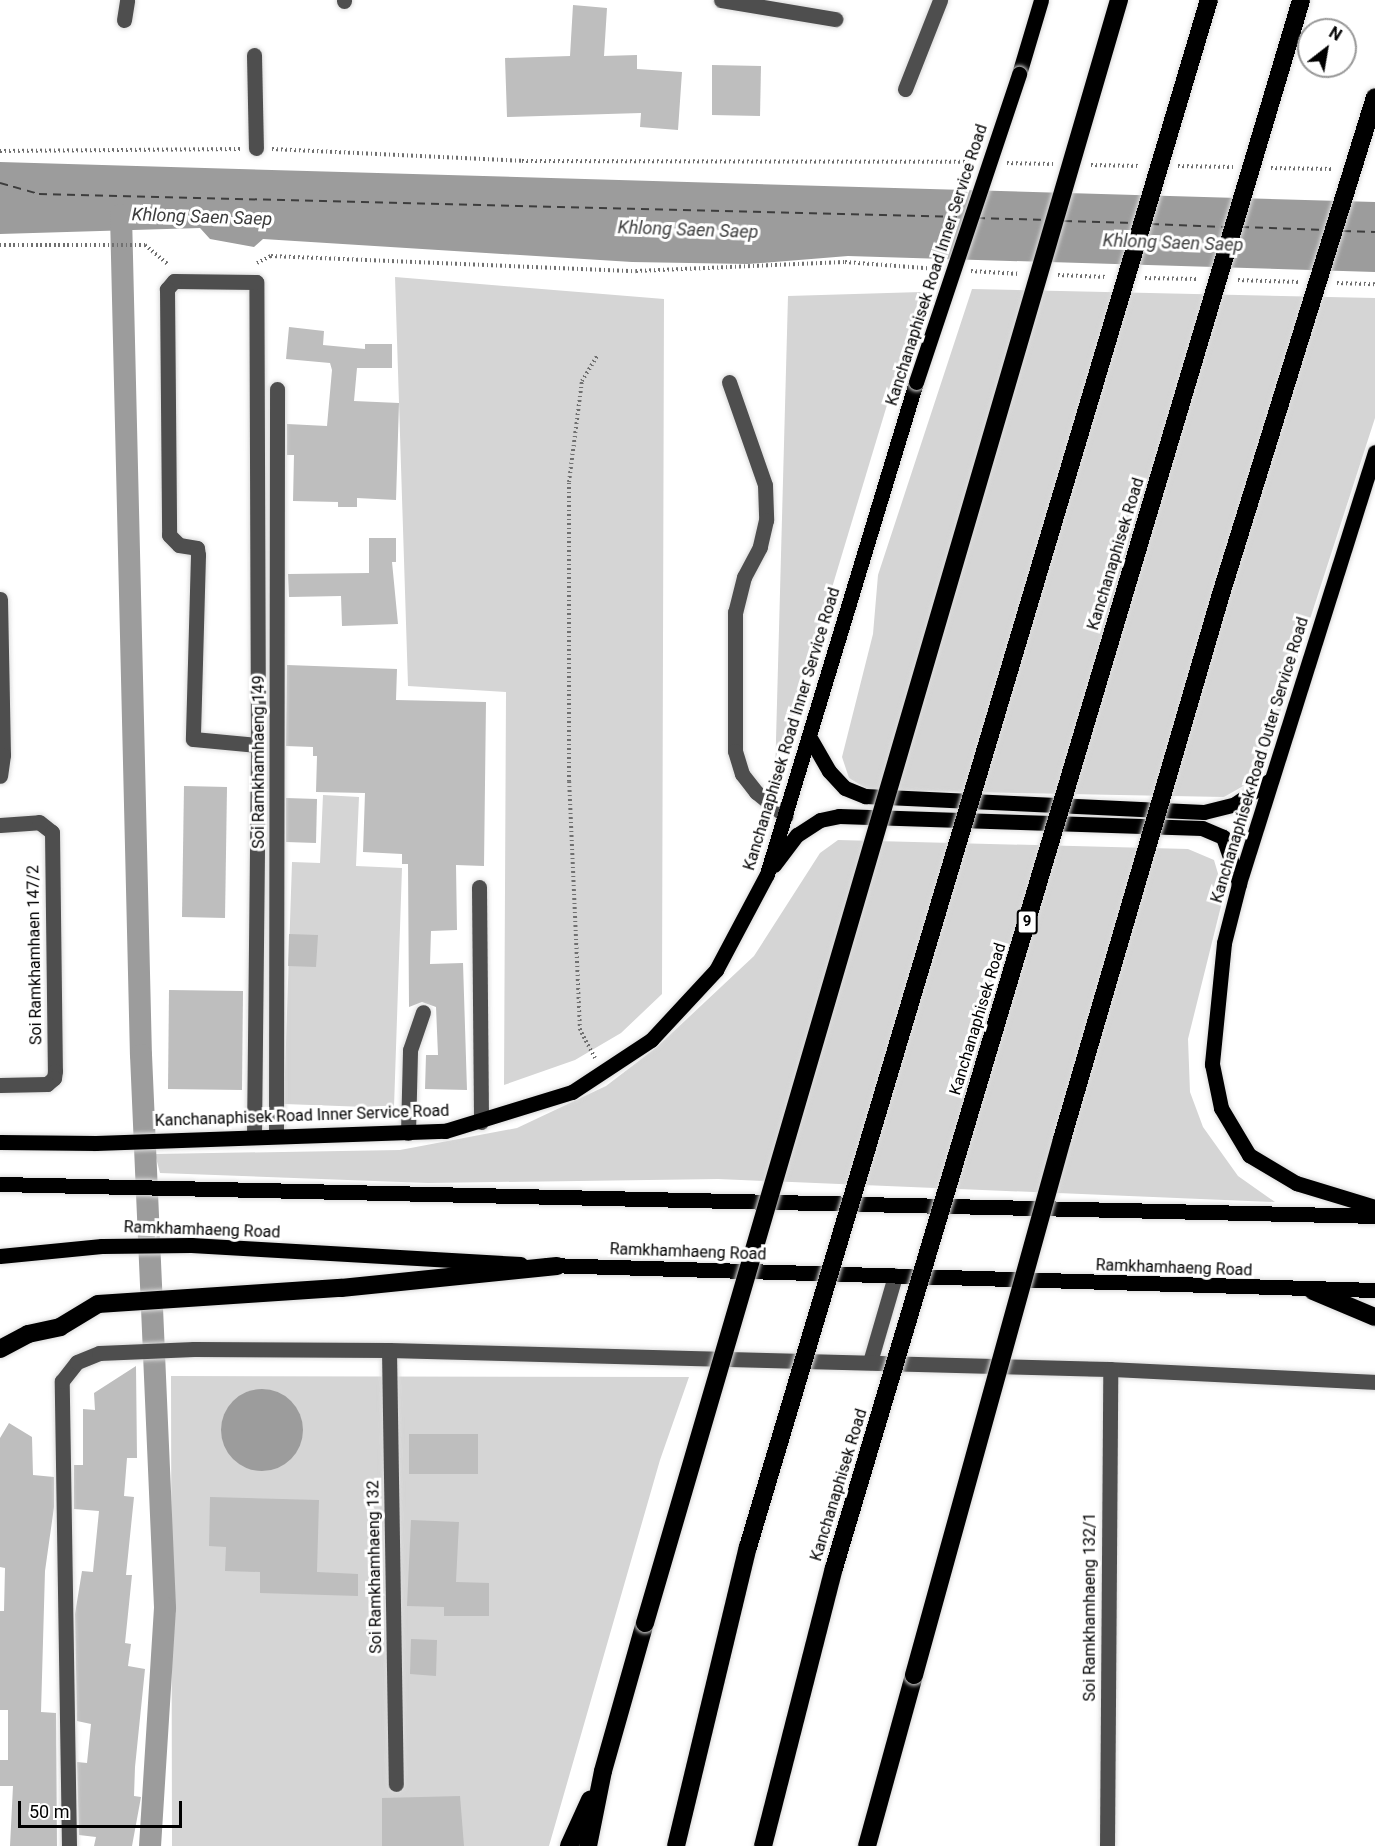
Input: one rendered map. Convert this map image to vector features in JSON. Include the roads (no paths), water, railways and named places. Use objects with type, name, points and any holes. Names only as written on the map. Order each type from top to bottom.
[{"type":"highway","points":[[588,1846],[603,1771],[645,1623],[1119,0]]},
{"type":"highway","points":[[676,1846],[751,1535],[1209,0]]},
{"type":"highway","name":"Kanchanaphisek Road","points":[[763,1846],[834,1568],[1301,0]]},
{"type":"highway","points":[[867,1846],[1062,1139],[1221,594],[1375,97]]},
{"type":"highway","points":[[0,1349],[28,1334],[60,1327],[98,1304],[341,1288],[557,1266]]},
{"type":"highway","points":[[1313,1291],[1375,1317]]},
{"type":"highway","points":[[569,1846],[603,1771]]},
{"type":"main road","name":"Kanchanaphisek Road Inner Service Road","points":[[0,1142],[96,1143],[276,1135],[445,1131],[481,1122],[572,1092],[651,1040],[716,970],[767,874],[916,382],[1019,74],[1041,0]]},
{"type":"main road","name":"Kanchanaphisek Road Outer Service Road","points":[[1375,452],[1269,781],[1239,884],[1224,943],[1212,1064],[1221,1108],[1249,1155],[1296,1183],[1375,1207]]},
{"type":"main road","points":[[810,738],[829,771],[845,788],[865,796],[1204,812],[1235,804],[1269,781]]},
{"type":"main road","points":[[767,874],[797,835],[820,820],[839,816],[1202,828],[1222,837],[1239,884]]},
{"type":"main road","points":[[0,1184],[1375,1216]]},
{"type":"main road","name":"Ramkhamhaeng Road","points":[[0,1256],[102,1246],[191,1245],[557,1266],[1313,1291],[1375,1290]]},
{"type":"street","points":[[124,20],[127,0]]},
{"type":"street","points":[[721,0],[835,19]]},
{"type":"street","points":[[905,89],[940,0]]},
{"type":"street","points":[[254,55],[256,148]]},
{"type":"street","points":[[254,1136],[258,745],[256,282],[174,281],[167,289],[169,535],[179,545],[197,548],[198,555],[193,739],[258,745]]},
{"type":"street","points":[[729,382],[765,485],[766,520],[760,547],[744,577],[735,612],[735,751],[742,774],[756,792],[786,816]]},
{"type":"street","name":"Soi Ramkhamhaeng 149","points":[[276,1135],[277,389]]},
{"type":"street","points":[[0,599],[3,755],[0,776]]},
{"type":"street","name":"Soi Ramkhamhaen 147/2","points":[[0,825],[39,822],[52,832],[55,1071],[54,1078],[47,1084],[0,1086]]},
{"type":"street","points":[[479,887],[481,1122]]},
{"type":"street","points":[[408,1133],[410,1050],[423,1012]]},
{"type":"street","points":[[870,1362],[895,1276]]},
{"type":"street","points":[[69,1846],[62,1381],[77,1362],[99,1353],[194,1349],[389,1350],[1110,1369],[1375,1382]]},
{"type":"street","name":"Soi Ramkhamhaeng 132","points":[[389,1350],[396,1784]]},
{"type":"street","name":"Soi Ramkhamhaeng 132/1","points":[[1107,1846],[1110,1369]]},
{"type":"water","name":"Khlong Saen Saep","points":[[0,162],[1375,202],[1375,272],[848,256],[748,264],[632,262],[263,239],[254,247],[210,239],[200,228],[0,234]]},
{"type":"water","points":[[262,1389],[278,1392],[291,1401],[300,1414],[303,1430],[300,1446],[291,1459],[278,1468],[262,1471],[246,1468],[233,1459],[224,1446],[221,1430],[224,1414],[233,1401],[246,1392]]},
{"type":"waterway","points":[[121,215],[141,1055],[165,1608],[150,1846]]}]
